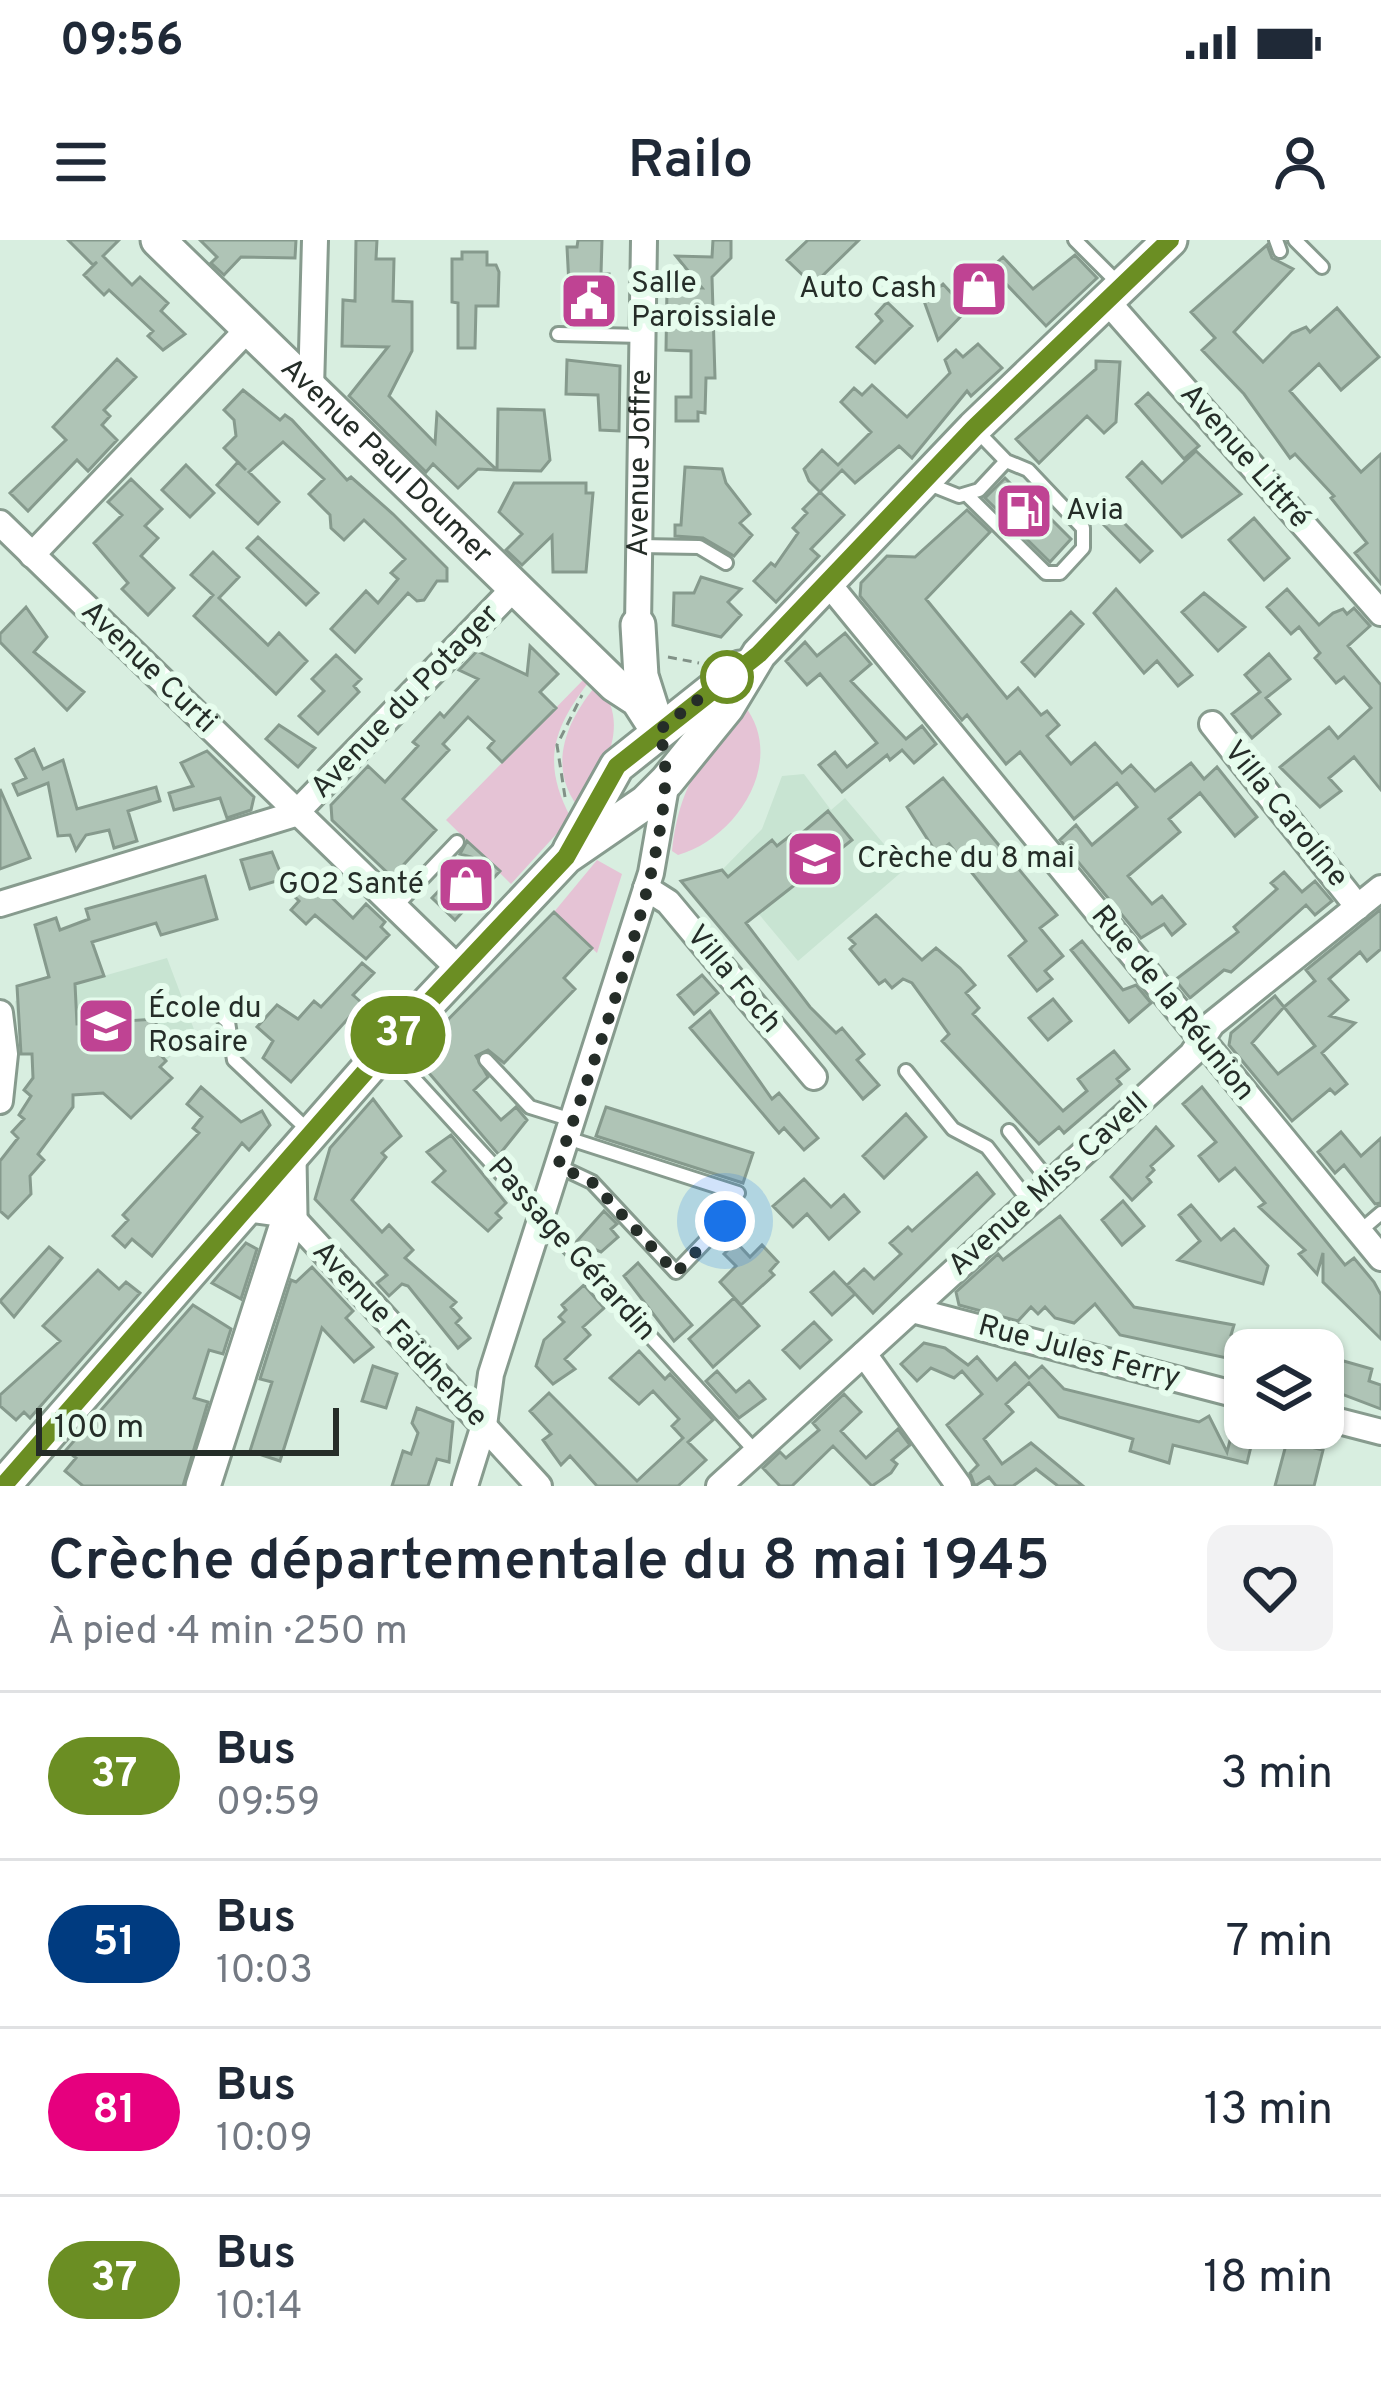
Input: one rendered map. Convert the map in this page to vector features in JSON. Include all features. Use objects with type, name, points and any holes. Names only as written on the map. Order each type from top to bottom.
[{"type":"main road","name":"Avenue Paul Doumer","points":[[158,240],[515,587],[600,681],[638,700],[658,731]]},
{"type":"main road","points":[[3,1486],[386,1048],[566,857],[658,731],[759,654],[974,428],[1161,243]]},
{"type":"main road","points":[[615,791],[623,710],[600,681],[638,625]]},
{"type":"main road","points":[[638,625],[641,676],[668,754],[667,781]]},
{"type":"main road","points":[[615,791],[667,781],[727,707],[759,654]]},
{"type":"main road","points":[[203,1486],[290,1215],[289,1160]]},
{"type":"street","points":[[311,389],[314,240]]},
{"type":"street","name":"Avenue Joffre","points":[[638,625],[644,240]]},
{"type":"street","name":"Avenue Littré","points":[[1114,294],[1381,613]]},
{"type":"street","points":[[32,554],[249,328]]},
{"type":"street","name":"Avenue Curti","points":[[0,523],[460,970]]},
{"type":"street","name":"Rue de la Réunion","points":[[827,582],[1381,1258]]},
{"type":"street","name":"Avenue du Potager","points":[[296,814],[515,587]]},
{"type":"street","name":"Villa Caroline","points":[[1212,724],[1358,907]]},
{"type":"street","points":[[465,1486],[484,1425],[491,1374],[649,880],[667,781]]},
{"type":"street","points":[[615,791],[644,844],[649,880]]},
{"type":"street","points":[[0,904],[296,814]]},
{"type":"street","name":"Villa Foch","points":[[649,880],[814,1077]]},
{"type":"street","name":"Avenue Miss Cavell","points":[[719,1486],[1051,1184],[1201,1041],[1212,1024],[1381,888]]},
{"type":"street","points":[[0,1013],[5,1054],[0,1101]]},
{"type":"street","name":"Avenue Faidherbe","points":[[246,1209],[290,1215],[539,1486]]},
{"type":"street","name":"Rue Jules Ferry","points":[[912,1310],[1224,1392]]},
{"type":"street","points":[[864,1354],[959,1486]]},
{"type":"street","points":[[1344,1422],[1381,1432]]},
{"type":"lane","points":[[1075,240],[1114,294]]},
{"type":"lane","points":[[1295,240],[1322,267]]},
{"type":"lane","points":[[558,334],[642,336]]},
{"type":"lane","points":[[923,482],[966,494],[1046,573],[1060,573],[1083,548],[1083,528],[1028,470],[1006,460],[974,428]]},
{"type":"lane","points":[[966,494],[979,490],[1006,460]]},
{"type":"lane","points":[[639,546],[699,548],[726,563]]},
{"type":"lane","points":[[394,908],[457,842]]},
{"type":"lane","points":[[191,1007],[212,1009],[228,1022],[234,1060],[311,1133]]},
{"type":"lane","name":"Passage Gérardin","points":[[386,1048],[756,1452]]},
{"type":"lane","points":[[486,1060],[530,1107],[570,1129],[738,1193]]},
{"type":"lane","points":[[906,1071],[953,1129],[987,1147],[1030,1202]]},
{"type":"lane","points":[[1009,1131],[1051,1184]]},
{"type":"lane","points":[[558,1166],[592,1182],[676,1273],[725,1221]]},
{"type":"lane","points":[[1359,1232],[1381,1213]]},
{"type":"path","points":[[659,657],[706,667]]},
{"type":"path","points":[[565,797],[557,745],[600,681]]},
{"type":"shaded area","points":[[584,679],[588,683],[566,716],[555,748],[556,781],[571,818],[511,884],[446,820]]},
{"type":"shaded area","points":[[598,683],[608,699],[614,731],[583,813],[571,797],[562,763],[576,714]]},
{"type":"shaded area","points":[[744,705],[756,727],[760,750],[749,795],[719,833],[678,855],[672,851],[675,828],[687,789],[705,756]]},
{"type":"shaded area","name":"Crèche du 8 mai","points":[[804,774],[831,810],[845,798],[905,869],[798,961],[722,870],[762,829],[782,776]]},
{"type":"shaded area","points":[[597,860],[622,874],[597,953],[554,912]]},
{"type":"shaded area","name":"École du Rosaire","points":[[167,958],[195,1032],[137,1090],[49,1062],[32,1062],[32,1054],[21,1054],[15,1001]]},
{"type":"building","points":[[68,240],[119,240],[103,256],[132,285],[140,277],[168,303],[161,311],[185,334],[163,350],[148,336],[153,331],[109,290],[104,295],[84,275],[97,262],[93,265]]},
{"type":"building","points":[[200,240],[296,240],[295,258],[241,257],[224,275],[211,263],[217,257]]},
{"type":"building","points":[[356,240],[377,240],[376,259],[394,259],[393,301],[412,302],[412,351],[389,396],[435,443],[437,413],[497,470],[478,469],[458,488],[433,464],[426,472],[349,396],[388,347],[342,346],[343,300],[355,301]]},
{"type":"building","name":"Salle Paroissiale","points":[[578,240],[602,240],[601,274],[609,274],[607,325],[571,324],[567,247],[577,247]]},
{"type":"building","points":[[713,240],[731,240],[731,258],[712,277],[715,378],[706,378],[705,413],[698,412],[698,421],[676,421],[676,397],[691,397],[691,351],[666,350],[667,287],[702,288],[676,256],[712,257]]},
{"type":"building","points":[[808,240],[859,240],[813,285],[787,260]]},
{"type":"building","points":[[1267,245],[1272,258],[1293,269],[1234,332],[1263,362],[1292,333],[1306,327],[1310,332],[1337,308],[1379,357],[1341,390],[1319,364],[1290,391],[1361,472],[1381,454],[1381,584],[1355,553],[1367,543],[1331,498],[1334,496],[1295,454],[1290,458],[1244,394],[1202,350],[1215,338],[1191,312]]},
{"type":"building","points":[[462,252],[487,252],[487,265],[496,265],[499,272],[498,306],[476,306],[475,348],[458,348],[452,259],[462,259]]},
{"type":"building","points":[[1075,255],[1097,278],[1046,326],[991,268],[1003,257],[1033,289]]},
{"type":"building","points":[[943,284],[967,310],[938,340],[924,301]]},
{"type":"building","points":[[887,302],[912,326],[875,363],[857,347],[882,321],[876,314]]},
{"type":"building","points":[[978,344],[1002,368],[971,396],[967,391],[912,458],[899,446],[855,483],[842,470],[820,492],[809,481],[804,469],[822,450],[838,465],[871,432],[841,402],[854,388],[862,395],[872,385],[907,417],[950,373],[945,360],[956,350],[963,357]]},
{"type":"building","points":[[117,359],[136,377],[104,410],[110,416],[102,425],[117,440],[88,471],[77,460],[28,511],[10,493],[66,440],[53,427]]},
{"type":"building","points":[[567,360],[620,366],[619,431],[600,430],[598,395],[566,394]]},
{"type":"building","points":[[1096,361],[1120,362],[1116,422],[1104,433],[1087,416],[1039,463],[1016,439],[1096,369]]},
{"type":"building","points":[[243,390],[280,420],[285,415],[292,420],[347,480],[351,477],[447,568],[447,581],[437,581],[424,600],[417,601],[408,593],[355,652],[331,629],[366,591],[378,603],[398,579],[391,573],[405,559],[364,520],[344,540],[331,528],[330,515],[309,494],[324,479],[283,442],[249,472],[279,502],[258,524],[217,485],[238,462],[224,448],[236,436],[234,420],[224,410]]},
{"type":"building","points":[[1148,393],[1199,446],[1184,459],[1136,404]]},
{"type":"building","points":[[498,409],[544,410],[550,460],[541,471],[497,470]]},
{"type":"building","points":[[1196,451],[1241,494],[1182,537],[1127,477],[1142,462],[1162,483]]},
{"type":"building","points":[[186,465],[214,493],[190,517],[162,490]]},
{"type":"building","points":[[685,467],[722,469],[726,483],[750,514],[740,523],[752,535],[734,556],[703,538],[675,536],[675,525],[681,525]]},
{"type":"building","points":[[1005,478],[1023,496],[1031,488],[1042,500],[1037,505],[1071,539],[1050,562],[985,498]]},
{"type":"building","points":[[131,479],[162,509],[145,526],[158,538],[141,556],[174,588],[148,615],[122,589],[128,583],[94,543],[122,515],[108,502]]},
{"type":"building","points":[[514,483],[586,483],[586,493],[593,493],[586,572],[553,572],[552,536],[522,565],[506,550],[522,534],[499,512]]},
{"type":"building","points":[[820,492],[844,515],[811,549],[819,556],[776,602],[754,581],[771,563],[775,566],[798,533],[793,528],[807,513],[803,509]]},
{"type":"building","points":[[967,510],[990,532],[926,599],[1007,698],[1018,688],[1041,715],[1047,711],[1059,725],[1047,736],[1071,764],[1095,743],[1122,773],[1131,765],[1155,791],[1191,763],[1204,779],[1217,767],[1257,817],[1235,836],[1200,793],[1169,819],[1180,832],[1128,876],[1152,904],[1162,896],[1185,924],[1172,935],[1164,924],[1141,938],[1060,840],[1076,825],[1092,845],[1137,807],[1117,783],[1074,819],[1020,752],[1006,764],[967,715],[962,720],[860,596],[861,583],[887,556],[915,557]]},
{"type":"building","points":[[1115,514],[1152,551],[1140,562],[1104,525]]},
{"type":"building","points":[[1254,518],[1289,558],[1264,580],[1229,540]]},
{"type":"building","points":[[258,537],[318,593],[306,605],[247,548]]},
{"type":"building","points":[[213,552],[239,577],[219,598],[268,645],[279,633],[307,661],[276,694],[194,616],[213,595],[191,575]]},
{"type":"building","points":[[701,577],[741,589],[728,602],[741,615],[721,637],[673,625],[674,593],[694,593]]},
{"type":"building","points":[[1116,589],[1192,675],[1178,686],[1157,661],[1144,673],[1094,613]]},
{"type":"building","points":[[1287,589],[1319,625],[1333,613],[1343,609],[1347,614],[1354,608],[1370,626],[1348,646],[1381,685],[1381,790],[1354,757],[1329,778],[1341,791],[1320,807],[1280,767],[1329,727],[1338,738],[1371,708],[1344,677],[1336,683],[1315,658],[1320,653],[1299,627],[1291,634],[1267,607]]},
{"type":"building","points":[[1204,593],[1245,627],[1218,651],[1182,612]]},
{"type":"building","points":[[26,607],[47,637],[34,652],[84,692],[67,710],[0,642],[0,634]]},
{"type":"building","points":[[1071,612],[1083,624],[1035,676],[1022,662]]},
{"type":"building","points":[[845,633],[871,664],[851,681],[906,739],[922,726],[936,744],[914,763],[902,750],[890,760],[887,755],[842,792],[819,765],[835,752],[847,767],[877,743],[820,674],[807,685],[786,661],[805,642],[817,656]]},
{"type":"building","points":[[530,646],[558,674],[540,692],[556,708],[502,762],[488,748],[494,741],[468,717],[443,744],[449,750],[403,799],[436,830],[392,877],[332,820],[331,805],[368,766],[385,782],[418,746],[413,742],[440,713],[444,717],[478,679],[459,670],[477,651],[527,675]]},
{"type":"building","points":[[1269,654],[1290,679],[1266,698],[1280,714],[1252,738],[1232,714],[1260,692],[1245,675]]},
{"type":"building","points":[[336,655],[361,679],[354,686],[359,692],[318,734],[299,716],[324,691],[312,679]]},
{"type":"building","points":[[279,725],[315,748],[298,767],[266,739]]},
{"type":"building","points":[[34,749],[43,769],[63,760],[77,809],[156,787],[160,801],[128,811],[137,841],[114,848],[109,830],[86,835],[76,850],[70,835],[58,836],[48,783],[18,795],[13,784],[26,778],[16,759]]},
{"type":"building","points":[[207,751],[254,797],[251,810],[227,818],[220,798],[174,810],[169,793],[193,786],[181,763]]},
{"type":"building","points":[[943,778],[1057,915],[1040,928],[1063,956],[1045,971],[1052,979],[1037,991],[1009,956],[1026,941],[949,844],[937,854],[907,807]]},
{"type":"building","points":[[0,789],[30,858],[0,869]]},
{"type":"building","points":[[828,811],[852,840],[746,923],[810,1007],[836,1033],[842,1028],[864,1054],[857,1060],[879,1085],[863,1099],[681,881],[722,870],[728,877],[772,840],[777,846],[791,835],[795,839]]},
{"type":"building","name":"GO2 Santé","points":[[467,841],[500,871],[455,920],[432,898],[471,857],[460,854]]},
{"type":"building","points":[[272,852],[283,879],[250,889],[241,860]]},
{"type":"building","points":[[1284,872],[1302,892],[1315,881],[1332,901],[1315,915],[1306,905],[1231,972],[1224,970],[1190,998],[1175,980],[1238,932],[1234,927],[1277,889],[1271,883]]},
{"type":"building","points":[[205,876],[217,919],[161,935],[156,923],[92,942],[104,976],[75,984],[77,1024],[156,1019],[157,1051],[166,1061],[160,1067],[172,1078],[131,1118],[103,1093],[73,1095],[73,1107],[38,1154],[44,1160],[30,1176],[31,1194],[8,1218],[0,1211],[0,1161],[18,1138],[12,1132],[24,1119],[19,1115],[31,1096],[24,1090],[33,1078],[32,1054],[21,1054],[17,986],[49,977],[35,925],[56,918],[60,930],[89,919],[86,909]]},
{"type":"building","points":[[309,876],[317,884],[326,881],[324,890],[353,918],[366,904],[385,922],[381,927],[389,935],[366,959],[315,915],[306,924],[291,910],[299,901],[292,894]]},
{"type":"building","points":[[1381,909],[1381,949],[1367,961],[1360,952],[1329,979],[1348,1000],[1330,1016],[1355,1023],[1322,1053],[1347,1084],[1335,1094],[1330,1089],[1292,1121],[1229,1045],[1231,1033],[1275,996],[1284,1007],[1315,981],[1306,970]],"holes":[[[1284,1007],[1315,1046],[1278,1074],[1252,1043]]]},
{"type":"building","points":[[554,912],[592,948],[564,978],[575,989],[504,1063],[488,1050],[476,1056],[488,1077],[474,1090],[501,1120],[516,1107],[527,1120],[499,1155],[417,1059],[418,1050]]},
{"type":"building","points":[[876,915],[922,960],[936,948],[960,968],[975,985],[966,993],[979,1008],[973,1014],[1063,1111],[1087,1091],[1078,1079],[1114,1051],[1129,1069],[1117,1079],[1121,1084],[1064,1133],[1059,1127],[1039,1144],[942,1041],[949,1034],[912,983],[903,979],[892,988],[885,980],[879,984],[850,949],[855,944],[849,938]]},
{"type":"building","points":[[1082,941],[1123,990],[1136,985],[1151,1003],[1129,1022],[1071,950]]},
{"type":"building","points":[[362,963],[374,973],[353,995],[362,1003],[291,1082],[263,1058],[273,1041],[257,1027],[277,1005],[298,1019],[314,1001],[321,1007]]},
{"type":"building","points":[[702,975],[718,993],[694,1014],[678,995]]},
{"type":"building","points":[[1053,999],[1071,1021],[1048,1040],[1029,1018]]},
{"type":"building","points":[[710,1011],[772,1099],[779,1093],[818,1138],[804,1150],[784,1128],[779,1133],[690,1028]]},
{"type":"building","points":[[201,1087],[241,1122],[262,1111],[270,1125],[249,1150],[242,1143],[152,1256],[132,1239],[125,1247],[113,1236],[128,1220],[123,1215],[199,1133],[193,1128],[202,1117],[187,1104]]},
{"type":"building","points":[[1202,1087],[1345,1265],[1354,1258],[1374,1282],[1381,1295],[1381,1339],[1323,1282],[1323,1253],[1317,1274],[1299,1254],[1305,1250],[1259,1207],[1265,1203],[1235,1168],[1219,1181],[1199,1156],[1216,1142],[1183,1104]]},
{"type":"building","points":[[373,1099],[401,1136],[382,1153],[386,1157],[352,1200],[382,1232],[389,1225],[413,1250],[405,1258],[456,1302],[451,1307],[461,1318],[456,1323],[470,1338],[458,1348],[408,1286],[402,1284],[389,1296],[377,1283],[387,1275],[315,1199],[330,1148]]},
{"type":"building","points":[[606,1107],[753,1153],[743,1183],[596,1136]]},
{"type":"building","points":[[906,1114],[926,1137],[884,1178],[863,1156]]},
{"type":"building","points":[[1156,1127],[1173,1146],[1151,1166],[1154,1170],[1147,1177],[1151,1182],[1132,1200],[1111,1177]]},
{"type":"building","points":[[1341,1132],[1361,1156],[1381,1138],[1381,1203],[1375,1204],[1344,1165],[1335,1173],[1318,1152]]},
{"type":"building","points":[[451,1135],[506,1203],[496,1213],[501,1218],[488,1231],[433,1182],[445,1171],[427,1152]]},
{"type":"building","points":[[977,1173],[994,1194],[873,1313],[847,1285],[864,1269],[874,1279],[901,1254],[890,1243],[908,1227],[912,1231]]},
{"type":"building","points":[[804,1179],[831,1207],[844,1195],[859,1212],[829,1239],[807,1214],[793,1227],[773,1206]]},
{"type":"building","points":[[1123,1201],[1144,1226],[1122,1245],[1102,1220]]},
{"type":"building","points":[[1191,1205],[1221,1240],[1234,1229],[1268,1266],[1263,1284],[1178,1260],[1200,1241],[1179,1215]]},
{"type":"building","points":[[604,1211],[617,1224],[611,1229],[618,1237],[601,1252],[577,1241]]},
{"type":"building","points":[[1060,1216],[1134,1307],[1234,1325],[1224,1329],[1224,1357],[1120,1335],[1095,1304],[1074,1323],[1055,1318],[1045,1307],[1038,1314],[1031,1307],[1018,1321],[959,1305],[956,1292],[998,1254],[1003,1260]]},
{"type":"building","points":[[736,1242],[750,1257],[762,1245],[778,1262],[770,1271],[774,1275],[741,1305],[720,1282],[736,1266],[724,1254]]},
{"type":"building","points":[[246,1243],[257,1249],[241,1299],[212,1283]]},
{"type":"building","points":[[49,1247],[62,1258],[14,1317],[0,1301]]},
{"type":"building","points":[[638,1263],[692,1325],[674,1341],[624,1276]]},
{"type":"building","points":[[312,1267],[353,1311],[346,1318],[373,1347],[354,1362],[322,1328],[280,1461],[250,1451],[272,1382],[260,1379],[291,1280],[296,1282]]},
{"type":"building","points":[[98,1270],[119,1289],[126,1282],[140,1293],[30,1418],[24,1412],[16,1420],[0,1406],[0,1395],[60,1341],[43,1326]]},
{"type":"building","points":[[834,1272],[855,1294],[832,1315],[811,1292]]},
{"type":"building","points":[[584,1285],[604,1308],[583,1327],[590,1335],[565,1359],[575,1369],[553,1384],[536,1366],[544,1340],[564,1322],[559,1317],[566,1310],[562,1305]]},
{"type":"building","points":[[734,1298],[759,1326],[713,1367],[689,1339]]},
{"type":"building","points":[[193,1305],[231,1329],[223,1354],[209,1350],[194,1398],[208,1402],[183,1486],[83,1486],[65,1471],[76,1458],[66,1450]]},
{"type":"building","points":[[814,1322],[831,1340],[800,1368],[783,1350]]},
{"type":"building","points":[[924,1343],[945,1348],[968,1365],[977,1357],[997,1380],[1015,1363],[1029,1378],[1042,1366],[1064,1389],[1199,1422],[1209,1416],[1227,1452],[1250,1449],[1247,1463],[1173,1445],[1169,1463],[1130,1451],[1133,1439],[1059,1417],[1029,1383],[1006,1404],[1013,1412],[984,1439],[1002,1464],[1031,1443],[1083,1486],[1058,1486],[1036,1469],[1013,1486],[996,1486],[989,1477],[975,1486],[970,1473],[978,1465],[947,1425],[982,1394],[962,1371],[954,1378],[931,1368],[917,1381],[901,1364]]},
{"type":"building","points":[[639,1351],[665,1379],[670,1374],[713,1420],[688,1442],[706,1460],[678,1486],[597,1486],[570,1456],[561,1465],[543,1440],[551,1434],[530,1411],[549,1393],[637,1481],[683,1438],[672,1426],[679,1419],[653,1391],[639,1404],[610,1378]]},
{"type":"building","points":[[1344,1361],[1372,1369],[1369,1381],[1381,1385],[1381,1409],[1344,1395]]},
{"type":"building","points":[[373,1366],[397,1374],[386,1408],[362,1401]]},
{"type":"building","points":[[717,1371],[736,1392],[749,1381],[765,1399],[739,1418],[706,1381]]},
{"type":"building","points":[[844,1394],[861,1412],[841,1431],[866,1458],[898,1429],[910,1445],[892,1460],[897,1464],[891,1473],[872,1486],[833,1446],[792,1486],[780,1486],[763,1468],[780,1452],[786,1458],[819,1430],[813,1423]]},
{"type":"building","points":[[417,1408],[453,1422],[449,1462],[437,1459],[428,1486],[392,1486],[403,1451],[411,1454],[418,1433],[412,1423]]},
{"type":"building","points":[[1285,1449],[1323,1450],[1314,1486],[1275,1486]]},
{"type":"bus line","name":"37","points":[[3,1486],[386,1048],[566,857],[617,766],[759,654],[974,428],[1170,240]]},
{"type":"place","name":"Auto Cash","points":[[979,289]]},
{"type":"place","name":"Salle Paroissiale","points":[[589,301]]},
{"type":"place","name":"Avia","points":[[1024,511]]},
{"type":"place","name":"Crèche du 8 mai","points":[[815,859]]},
{"type":"place","name":"GO2 Santé","points":[[466,885]]},
{"type":"place","name":"École du Rosaire","points":[[106,1026]]},
{"type":"route","points":[[725,1221],[676,1273],[592,1182],[558,1166],[651,873],[667,781],[668,754],[658,731],[727,677]]}]
